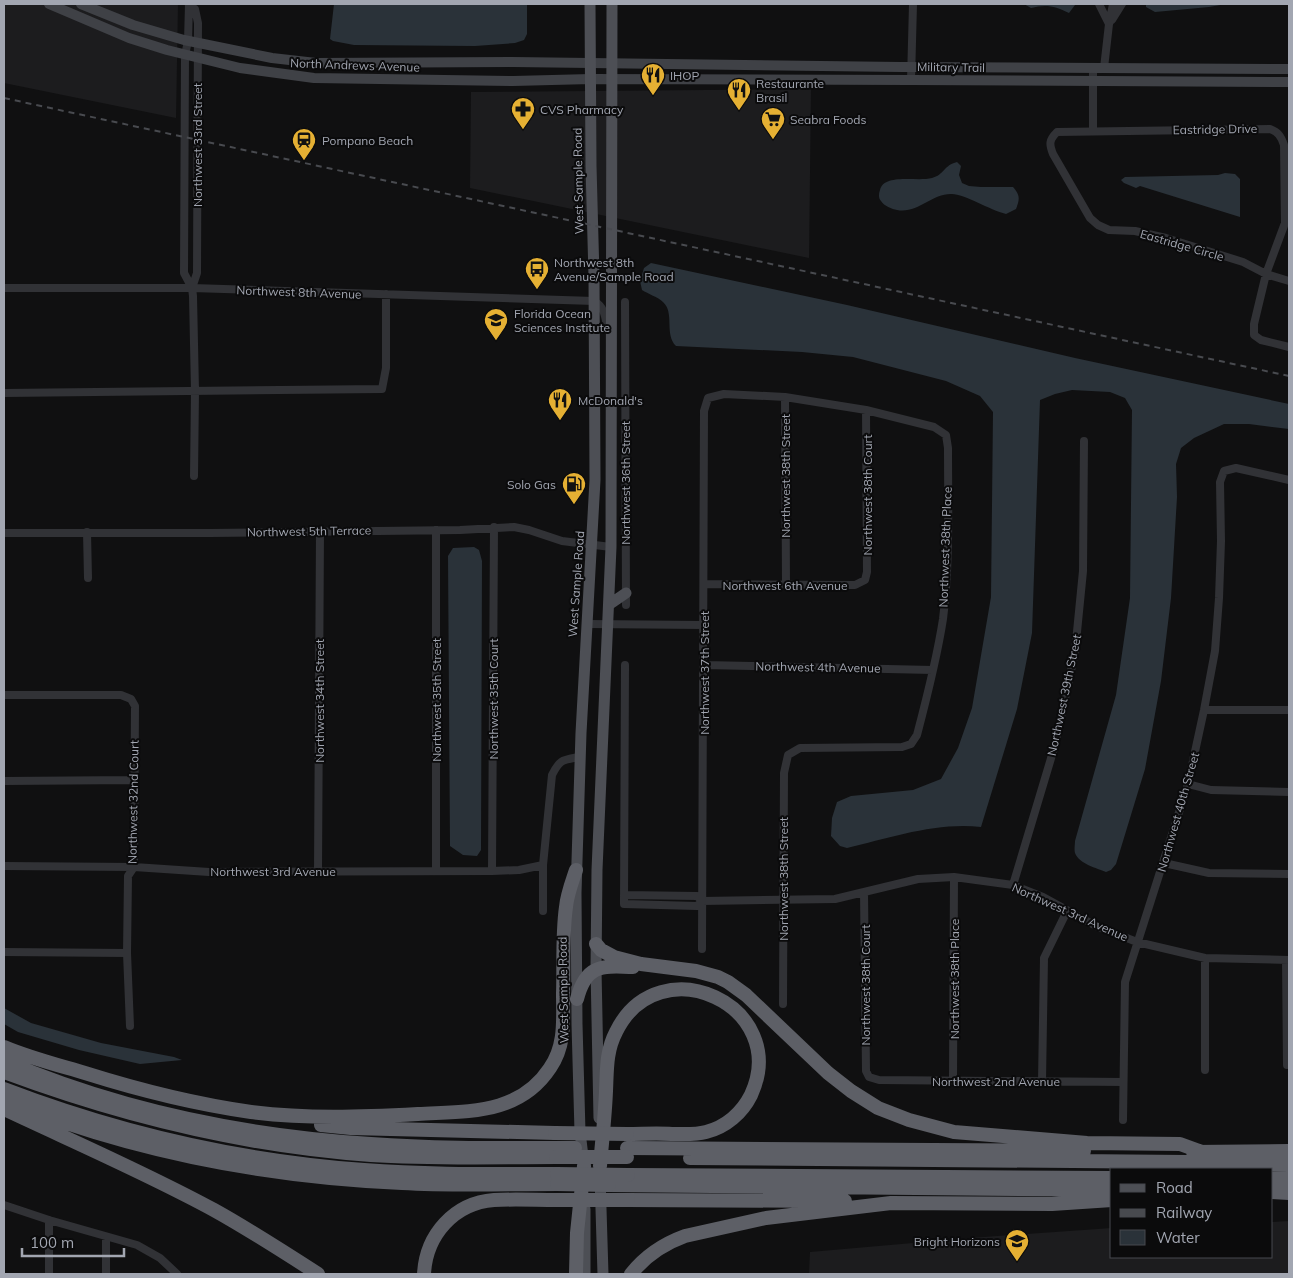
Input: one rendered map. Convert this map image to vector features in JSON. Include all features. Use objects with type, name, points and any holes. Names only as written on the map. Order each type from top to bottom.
[{"type":"highway","points":[[4,1047],[138,1089],[182,1100],[253,1112],[353,1118],[471,1111],[501,1106],[516,1099],[540,1080],[556,1057],[562,1039],[566,906],[576,870]]},
{"type":"highway","points":[[596,944],[601,950],[610,955],[641,964],[696,971],[728,982],[746,995],[828,1073],[851,1091],[878,1108],[909,1120],[954,1132],[1086,1143],[1180,1144],[1202,1152]]},
{"type":"highway","points":[[577,999],[580,987],[586,976],[596,969],[635,967],[641,964]]},
{"type":"highway","points":[[253,1112],[262,1117],[351,1128],[555,1133],[627,1134],[688,1134],[707,1132],[732,1119],[744,1107],[756,1081],[758,1056],[755,1040],[747,1023],[733,1008],[716,996],[681,989],[664,992],[649,998],[629,1012],[616,1031],[608,1055],[600,1166]]},
{"type":"highway","points":[[4,1061],[122,1101],[185,1118],[260,1132],[297,1138],[372,1144],[555,1153]]},
{"type":"highway","points":[[4,1072],[74,1098],[212,1134],[260,1142],[372,1155],[1289,1151]]},
{"type":"highway","points":[[4,1089],[64,1111],[138,1133],[250,1157],[364,1170],[557,1179],[1110,1190]]},
{"type":"highway","points":[[4,1100],[59,1120],[124,1140],[177,1153],[249,1167],[325,1177],[403,1183],[557,1179]]},
{"type":"highway","points":[[4,1109],[212,1209],[256,1234],[318,1274]]},
{"type":"highway","points":[[627,1153],[1289,1165]]},
{"type":"highway","points":[[1187,1162],[1289,1160]]},
{"type":"highway","points":[[576,1274],[577,1233],[584,1166]]},
{"type":"highway","points":[[628,1180],[1110,1178]]},
{"type":"highway","points":[[1273,1179],[1289,1179]]},
{"type":"highway","points":[[1273,1192],[1289,1193]]},
{"type":"highway","points":[[424,1274],[427,1252],[434,1238],[448,1219],[461,1210],[493,1200],[846,1200],[891,1203],[1052,1204],[1110,1200]]},
{"type":"highway","points":[[631,1274],[653,1251],[686,1236],[766,1218],[891,1203]]},
{"type":"main road","name":"West Sample Road","points":[[585,1274],[584,1166],[580,1132],[577,999],[576,870],[579,757],[595,480],[590,4]]},
{"type":"main road","points":[[603,1274],[596,944],[598,831],[610,604],[611,548],[612,4]]},
{"type":"main road","points":[[610,604],[626,599]]},
{"type":"street","name":"North Andrews Avenue","points":[[49,4],[129,38],[185,55],[240,68],[314,78],[513,81],[612,79]]},
{"type":"street","name":"North Andrews Avenue","points":[[81,4],[133,25],[193,42],[272,58],[316,63],[612,63]]},
{"type":"street","points":[[911,80],[913,4]]},
{"type":"street","points":[[1099,4],[1109,24]]},
{"type":"street","points":[[1104,68],[1113,4]]},
{"type":"street","points":[[1109,24],[1122,4]]},
{"type":"street","name":"Northwest 33rd Street","points":[[189,5],[195,9],[198,24],[193,42],[185,55],[184,273],[192,288]]},
{"type":"street","name":"Northwest 33rd Street","points":[[193,42],[197,58],[197,273],[192,288],[195,391],[194,476]]},
{"type":"street","name":"Military Trail","points":[[612,63],[1289,69]]},
{"type":"street","points":[[1093,68],[1093,131]]},
{"type":"street","name":"Military Trail","points":[[612,79],[1289,82]]},
{"type":"street","name":"Eastridge Drive","points":[[1093,131],[1270,129],[1281,137],[1284,145],[1285,223],[1266,274],[1254,324],[1254,335],[1261,340],[1289,347]]},
{"type":"street","name":"Eastridge Circle","points":[[1093,131],[1057,132],[1051,138],[1050,146],[1090,218],[1098,225],[1109,230],[1134,231],[1166,238],[1243,262],[1266,274],[1289,281]]},
{"type":"street","name":"Northwest 8th Avenue","points":[[4,288],[192,288],[594,301]]},
{"type":"street","points":[[4,393],[382,389],[386,368],[386,294]]},
{"type":"street","points":[[594,301],[604,310],[611,348],[625,350]]},
{"type":"street","name":"Northwest 36th Street","points":[[625,302],[626,599]]},
{"type":"street","name":"Northwest 37th Street","points":[[702,949],[704,411],[708,398],[724,394],[785,397]]},
{"type":"street","points":[[785,397],[866,410]]},
{"type":"street","name":"Northwest 38th Street","points":[[785,397],[786,584]]},
{"type":"street","name":"Northwest 38th Place","points":[[788,755],[800,748],[902,747],[911,744],[917,735],[933,670],[943,619],[946,578],[948,448],[946,435],[934,427],[866,410]]},
{"type":"street","name":"Northwest 38th Court","points":[[864,580],[867,572],[866,410]]},
{"type":"street","name":"Northwest 39th Street","points":[[1013,885],[1055,745],[1075,652],[1083,571],[1084,441]]},
{"type":"street","name":"Northwest 40th Street","points":[[1124,1120],[1125,982],[1188,784],[1215,651],[1221,541],[1220,482],[1224,471],[1236,468],[1289,480]]},
{"type":"street","name":"Northwest 5th Terrace","points":[[4,532],[210,533],[436,530],[494,527],[522,528],[562,541],[611,548]]},
{"type":"street","name":"Northwest 35th Court","points":[[492,871],[494,527]]},
{"type":"street","name":"Northwest 35th Street","points":[[436,530],[436,871]]},
{"type":"street","name":"Northwest 34th Street","points":[[318,871],[320,531]]},
{"type":"street","points":[[87,532],[88,578]]},
{"type":"street","name":"Northwest 6th Avenue","points":[[704,584],[854,585],[864,580]]},
{"type":"street","points":[[587,624],[704,625]]},
{"type":"street","points":[[624,895],[625,665]]},
{"type":"street","name":"Northwest 4th Avenue","points":[[704,665],[933,670]]},
{"type":"street","name":"Northwest 32nd Court","points":[[4,695],[121,695],[131,698],[134,706],[135,780],[134,867],[128,876],[127,953],[130,1026]]},
{"type":"street","points":[[1204,710],[1289,710]]},
{"type":"street","name":"Northwest 38th Street","points":[[783,1004],[784,773],[788,755]]},
{"type":"street","points":[[543,910],[543,865],[552,775],[562,760],[579,757]]},
{"type":"street","points":[[4,781],[135,780]]},
{"type":"street","points":[[1188,784],[1211,790],[1289,792]]},
{"type":"street","points":[[1164,863],[1210,873],[1289,874]]},
{"type":"street","name":"Northwest 3rd Avenue","points":[[4,866],[134,867],[209,872],[492,871],[519,870],[543,865]]},
{"type":"street","name":"Northwest 38th Place","points":[[953,1081],[954,877]]},
{"type":"street","name":"Northwest 3rd Avenue","points":[[702,901],[697,896],[624,895],[624,904],[697,906],[702,901],[835,899],[918,879],[954,877],[1013,885],[1043,897],[1096,926],[1137,942],[1205,958],[1288,960]]},
{"type":"street","name":"Northwest 38th Court","points":[[864,892],[866,1071],[869,1077]]},
{"type":"street","points":[[1042,1082],[1044,958],[1067,911]]},
{"type":"street","points":[[4,952],[127,953]]},
{"type":"street","points":[[1205,958],[1205,1070]]},
{"type":"street","points":[[1287,1066],[1288,960]]},
{"type":"street","name":"Northwest 2nd Avenue","points":[[869,1077],[878,1080],[1123,1082]]},
{"type":"street","points":[[4,1205],[137,1245],[160,1258],[177,1274]]},
{"type":"street","points":[[49,1220],[49,1274]]},
{"type":"street","points":[[106,1237],[106,1274]]},
{"type":"shaded area","points":[[4,4],[178,4],[176,118],[4,83]]},
{"type":"shaded area","points":[[811,89],[809,258],[470,188],[471,92]]},
{"type":"shaded area","points":[[1289,1221],[1289,1274],[809,1274],[810,1252],[1110,1228],[1110,1258],[1273,1258],[1273,1222]]},
{"type":"water","points":[[334,4],[527,4],[527,34],[524,40],[515,43],[475,46],[354,45],[330,39]]},
{"type":"water","points":[[1024,4],[1075,5],[1069,13],[1050,6],[1031,8]]},
{"type":"water","points":[[1146,4],[1226,4],[1155,12],[1146,7]]},
{"type":"water","points":[[957,162],[961,166],[959,175],[962,183],[981,187],[1013,187],[1019,197],[1016,209],[1006,214],[952,194],[938,197],[912,209],[905,210],[891,208],[880,200],[880,190],[888,182],[902,179],[936,177],[949,165]]},
{"type":"water","points":[[1225,173],[1235,174],[1240,179],[1240,217],[1140,186],[1136,188],[1121,180],[1125,177],[1218,175]]},
{"type":"water","points":[[651,263],[1289,404],[1289,429],[1249,424],[1224,424],[1194,438],[1181,448],[1176,464],[1177,497],[1171,598],[1161,681],[1145,769],[1116,864],[1111,870],[1106,872],[1080,860],[1075,853],[1075,841],[1116,695],[1130,598],[1132,410],[1125,398],[1110,392],[1072,390],[1040,400],[1032,633],[1017,709],[981,827],[964,826],[930,829],[847,848],[840,846],[831,836],[832,818],[837,802],[851,796],[913,790],[941,779],[958,748],[972,708],[991,597],[993,412],[980,396],[946,381],[853,357],[802,352],[676,346],[672,341],[667,307],[661,300],[642,290],[640,281],[644,268]]},
{"type":"water","points":[[474,547],[479,550],[482,561],[481,850],[477,856],[463,855],[450,846],[448,556],[453,548]]},
{"type":"water","points":[[4,1008],[31,1023],[101,1043],[182,1060],[140,1064],[79,1050],[18,1032],[4,1024]]},
{"type":"railway","points":[[4,98],[1289,376]]},
{"type":"place","name":"IHOP","points":[[653,96]]},
{"type":"place","name":"Restaurante Brasil","points":[[739,111]]},
{"type":"place","name":"CVS Pharmacy","points":[[523,130]]},
{"type":"place","name":"Seabra Foods","points":[[773,140]]},
{"type":"place","name":"Pompano Beach","points":[[304,161]]},
{"type":"place","name":"Northwest 8th Avenue/Sample Road","points":[[537,290]]},
{"type":"place","name":"Florida Ocean Sciences Institute","points":[[496,341]]},
{"type":"place","name":"McDonald's","points":[[560,421]]},
{"type":"place","name":"Solo Gas","points":[[574,505]]},
{"type":"place","name":"Bright Horizons","points":[[1017,1262]]}]
